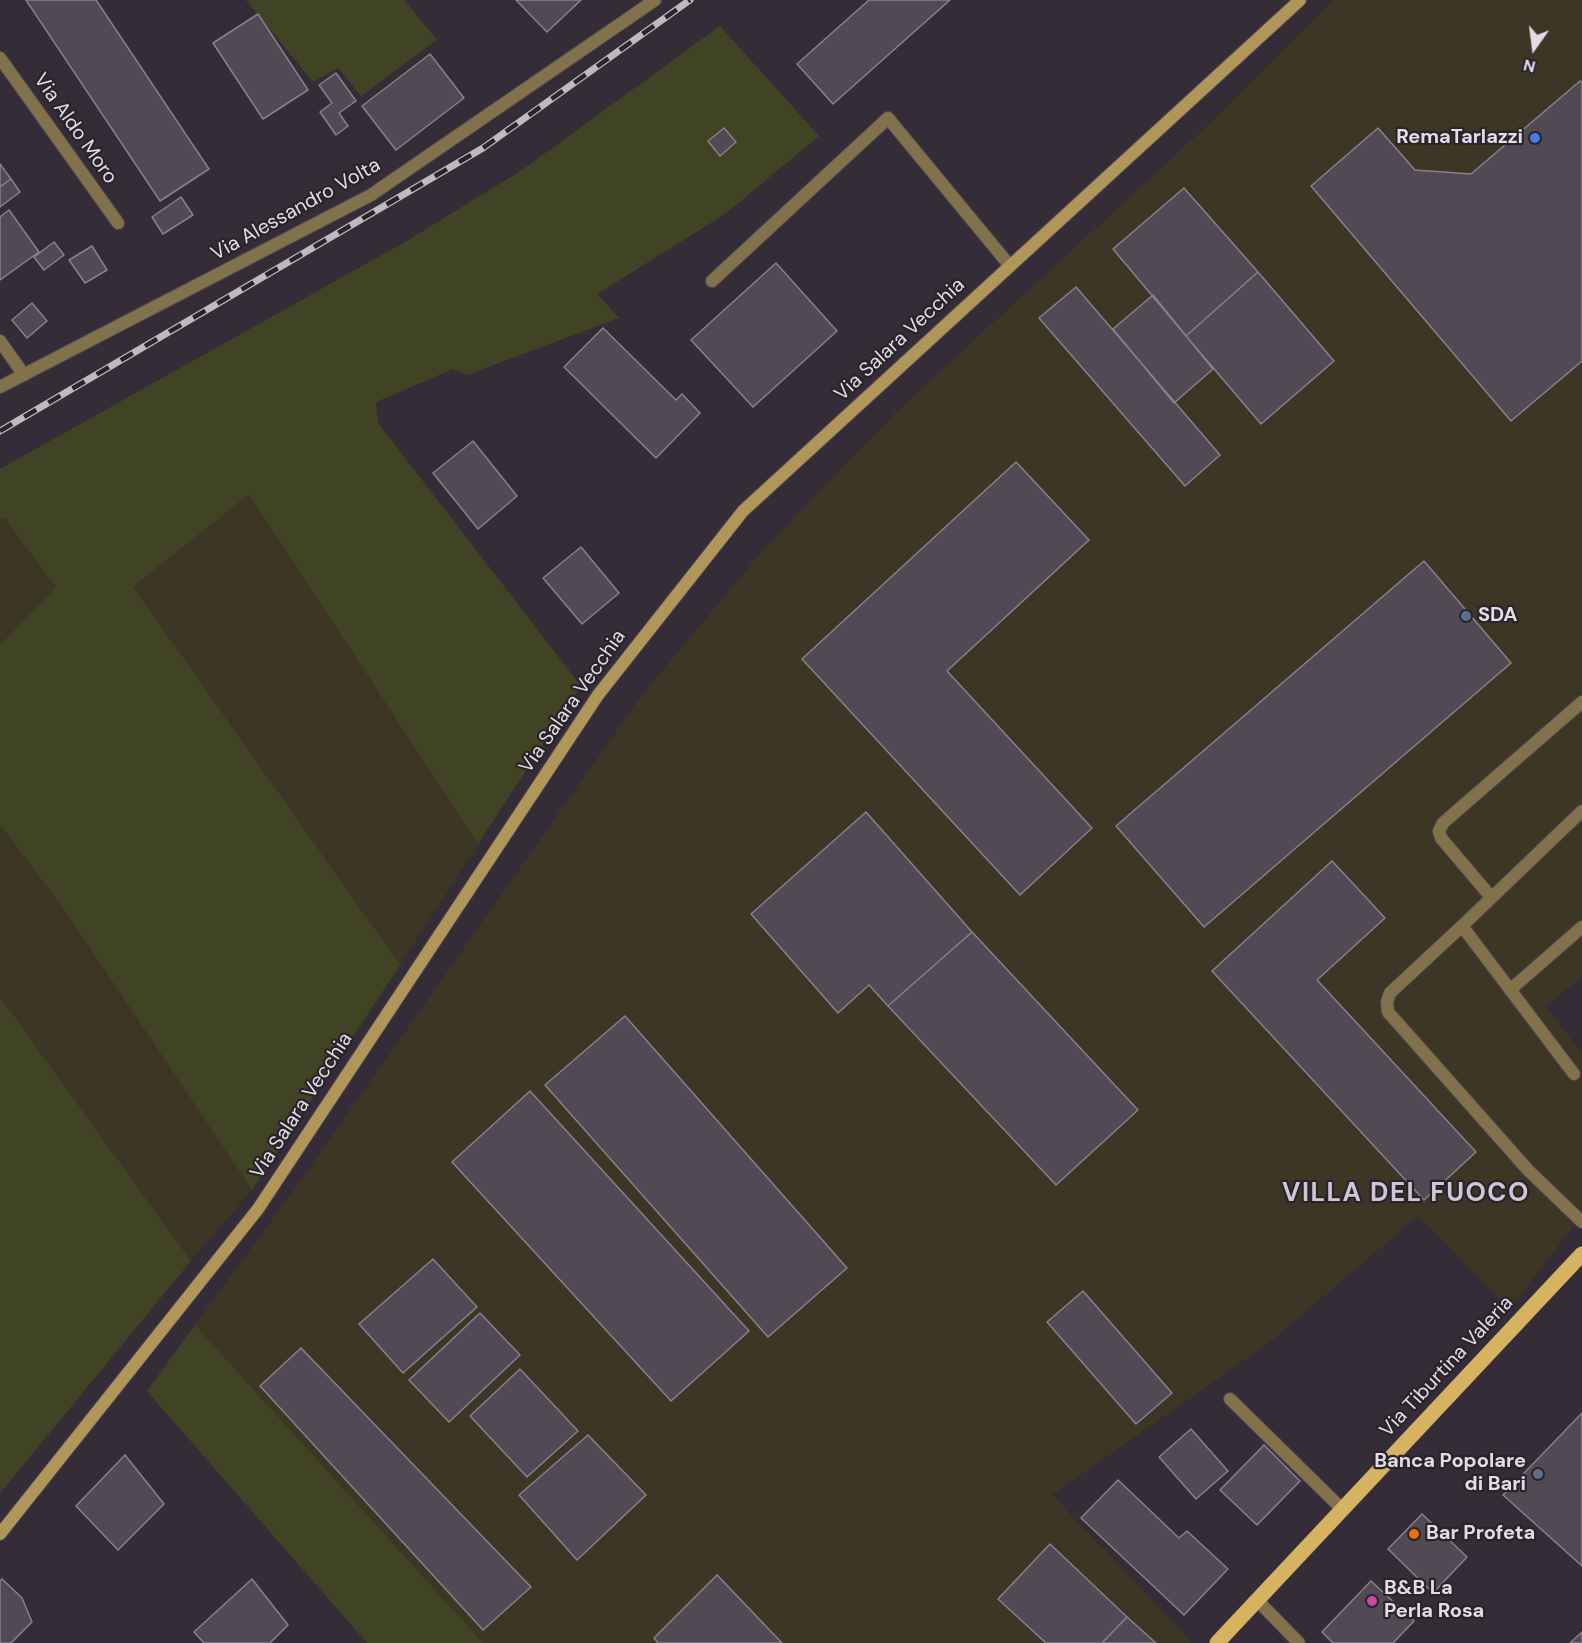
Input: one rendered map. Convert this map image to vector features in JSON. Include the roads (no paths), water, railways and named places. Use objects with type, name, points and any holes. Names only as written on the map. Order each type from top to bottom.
[{"type":"main road","name":"Via Tiburtina Valeria","points":[[1217,1643],[1582,1254]]},
{"type":"street","name":"Via Alessandro Volta","points":[[0,387],[370,195],[655,0]]},
{"type":"street","name":"Via Salara Vecchia","points":[[0,1534],[258,1209],[598,695],[743,512],[1300,0]]},
{"type":"street","name":"Via Aldo Moro","points":[[0,58],[118,224]]},
{"type":"street","points":[[712,281],[888,118],[1010,266]]},
{"type":"street","points":[[0,341],[24,375]]},
{"type":"street","points":[[1491,897],[1441,838],[1439,831],[1443,824],[1582,702]]},
{"type":"street","points":[[1582,811],[1390,993],[1387,1002],[1388,1012],[1528,1170],[1582,1222]]},
{"type":"street","points":[[1462,926],[1574,1074]]},
{"type":"street","points":[[1509,990],[1582,927]]},
{"type":"street","points":[[1230,1399],[1342,1509]]},
{"type":"street","points":[[1257,1600],[1299,1643]]},
{"type":"railway","points":[[0,431],[483,148],[690,0]]},
{"type":"place","name":"RemaTarlazzi","points":[[1535,138]]},
{"type":"place","name":"SDA","points":[[1466,616]]},
{"type":"place","name":"Banca Popolare di Bari","points":[[1538,1474]]},
{"type":"place","name":"Bar Profeta","points":[[1414,1534]]},
{"type":"place","name":"B&B La Perla Rosa","points":[[1372,1601]]},
{"type":"district","name":"VILLA DEL FUOCO","points":[[1406,1194]]}]
